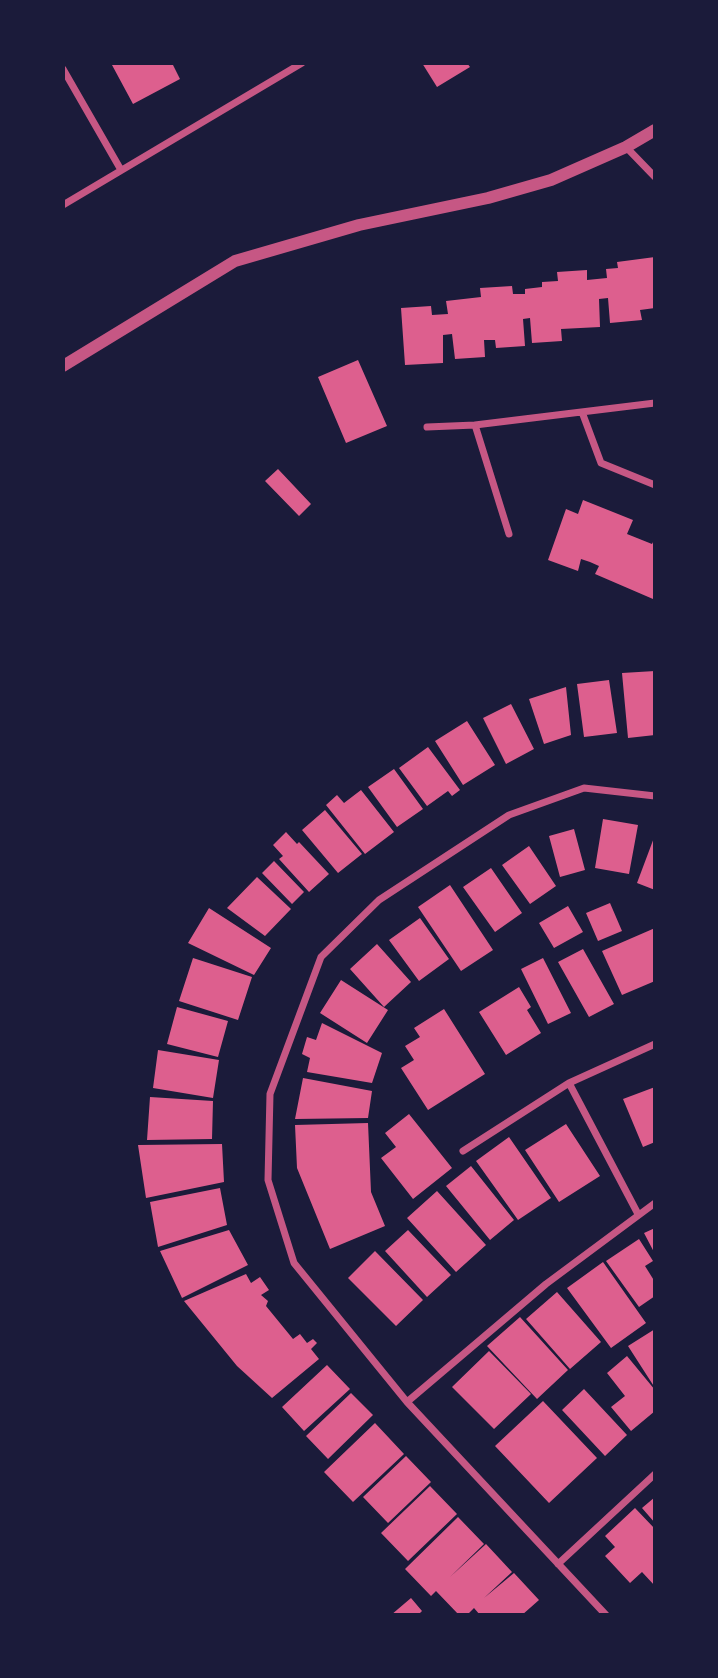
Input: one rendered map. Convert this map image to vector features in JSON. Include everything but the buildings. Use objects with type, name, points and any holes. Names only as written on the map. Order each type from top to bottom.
[{"type":"street","points":[[63,205],[302,63]]},
{"type":"street","points":[[63,69],[121,170]]},
{"type":"street","points":[[63,366],[235,261],[359,225],[488,198],[551,180],[626,147],[655,130]]},
{"type":"street","points":[[626,147],[655,177]]},
{"type":"street","points":[[427,427],[475,425],[655,403]]},
{"type":"street","points":[[582,412],[601,463],[655,485]]},
{"type":"street","points":[[475,425],[509,534]]},
{"type":"street","points":[[606,1615],[407,1402],[294,1263],[268,1180],[270,1094],[321,957],[379,900],[509,815],[584,788],[655,796]]},
{"type":"street","points":[[463,1151],[569,1083],[655,1044]]},
{"type":"street","points":[[569,1083],[638,1214]]},
{"type":"street","points":[[407,1402],[547,1284],[655,1203]]},
{"type":"street","points":[[558,1564],[655,1474]]}]
